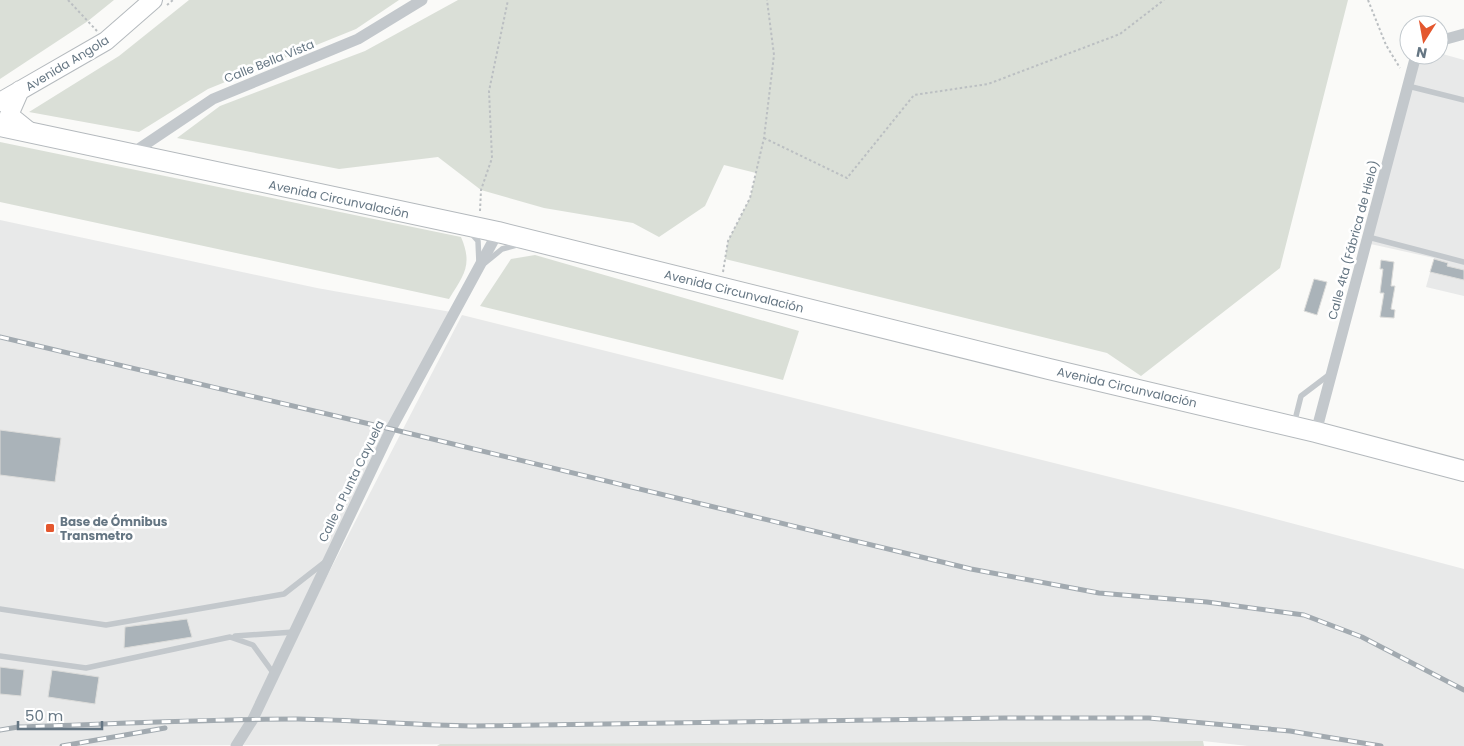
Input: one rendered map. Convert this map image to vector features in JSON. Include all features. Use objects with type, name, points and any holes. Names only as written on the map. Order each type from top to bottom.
[{"type":"highway","name":"Avenida Circunvalación","points":[[0,126],[498,232],[1316,432],[1464,471]]},
{"type":"main road","name":"Avenida Angola","points":[[0,102],[106,41],[153,0]]},
{"type":"main road","points":[[20,90],[9,115],[30,132]]},
{"type":"street","name":"Calle Bella Vista","points":[[131,154],[213,99],[358,39],[422,0]]},
{"type":"street","points":[[1449,38],[1464,34]]},
{"type":"street","name":"Calle 4ta (Fábrica de Hielo)","points":[[1316,432],[1413,65]]},
{"type":"street","name":"Calle a Punta Cayuela","points":[[236,746],[253,719],[391,429],[498,232]]},
{"type":"lane","points":[[1408,83],[1464,100]]},
{"type":"lane","points":[[471,227],[478,241],[479,267]]},
{"type":"lane","points":[[1368,237],[1464,262]]},
{"type":"lane","points":[[479,267],[502,249],[530,240]]},
{"type":"lane","points":[[1294,427],[1301,396],[1332,372]]},
{"type":"lane","points":[[0,609],[106,625],[284,594],[329,559]]},
{"type":"lane","points":[[0,656],[86,668],[230,636],[294,632]]},
{"type":"lane","points":[[230,636],[253,645],[274,674]]},
{"type":"path","points":[[68,0],[106,41]]},
{"type":"path","points":[[471,227],[492,158],[489,91],[508,0]]},
{"type":"path","points":[[721,288],[728,241],[750,198],[764,138],[774,55],[767,0]]},
{"type":"path","points":[[764,138],[847,178],[914,95],[988,84],[1120,34],[1164,0]]},
{"type":"path","points":[[1368,0],[1386,45],[1408,83]]},
{"type":"shaded area","points":[[0,0],[114,0],[88,21],[0,79]]},
{"type":"shaded area","points":[[189,0],[399,0],[356,29],[208,89],[139,132],[29,112],[119,56]]},
{"type":"shaded area","points":[[458,0],[1348,0],[1280,268],[1141,376],[1107,353],[725,259],[728,241],[750,198],[756,173],[724,165],[705,206],[659,237],[633,223],[544,208],[481,190],[438,157],[339,169],[177,138],[220,106],[365,51]]},
{"type":"shaded area","points":[[1449,56],[1464,60],[1464,296],[1426,287],[1434,258],[1366,243],[1413,65],[1449,65]]},
{"type":"shaded area","points":[[0,142],[461,237],[466,255],[465,270],[449,299],[0,202]]},
{"type":"shaded area","points":[[0,220],[317,288],[451,312],[279,669],[462,315],[1234,508],[1464,569],[1464,746],[1248,746],[1203,741],[0,746]]},
{"type":"shaded area","points":[[535,255],[799,331],[783,380],[480,306],[511,259]]},
{"type":"shaded area","points":[[1203,741],[1204,746],[437,746],[440,744]]},
{"type":"building","points":[[1434,259],[1448,263],[1447,266],[1464,270],[1464,280],[1430,272]]},
{"type":"building","points":[[1381,260],[1394,262],[1391,286],[1395,286],[1391,309],[1395,310],[1394,318],[1380,317],[1384,293],[1380,293],[1383,269],[1380,269]]},
{"type":"building","points":[[1314,279],[1327,282],[1317,315],[1304,311]]},
{"type":"building","points":[[0,430],[61,438],[55,482],[0,475]]},
{"type":"building","points":[[187,619],[192,637],[124,648],[125,627]]},
{"type":"building","points":[[0,667],[24,670],[21,696],[0,694]]},
{"type":"building","points":[[52,670],[99,677],[95,704],[48,697]]},
{"type":"railway","points":[[0,337],[971,569],[1099,593],[1207,602],[1304,615],[1362,637],[1464,690]]},
{"type":"railway","points":[[0,730],[18,727],[263,719],[472,726],[1004,718],[1149,718],[1290,731],[1381,746]]},
{"type":"railway","points":[[62,746],[165,728]]},
{"type":"place","name":"Base de Ómnibus Transmetro","points":[[50,528]]}]
